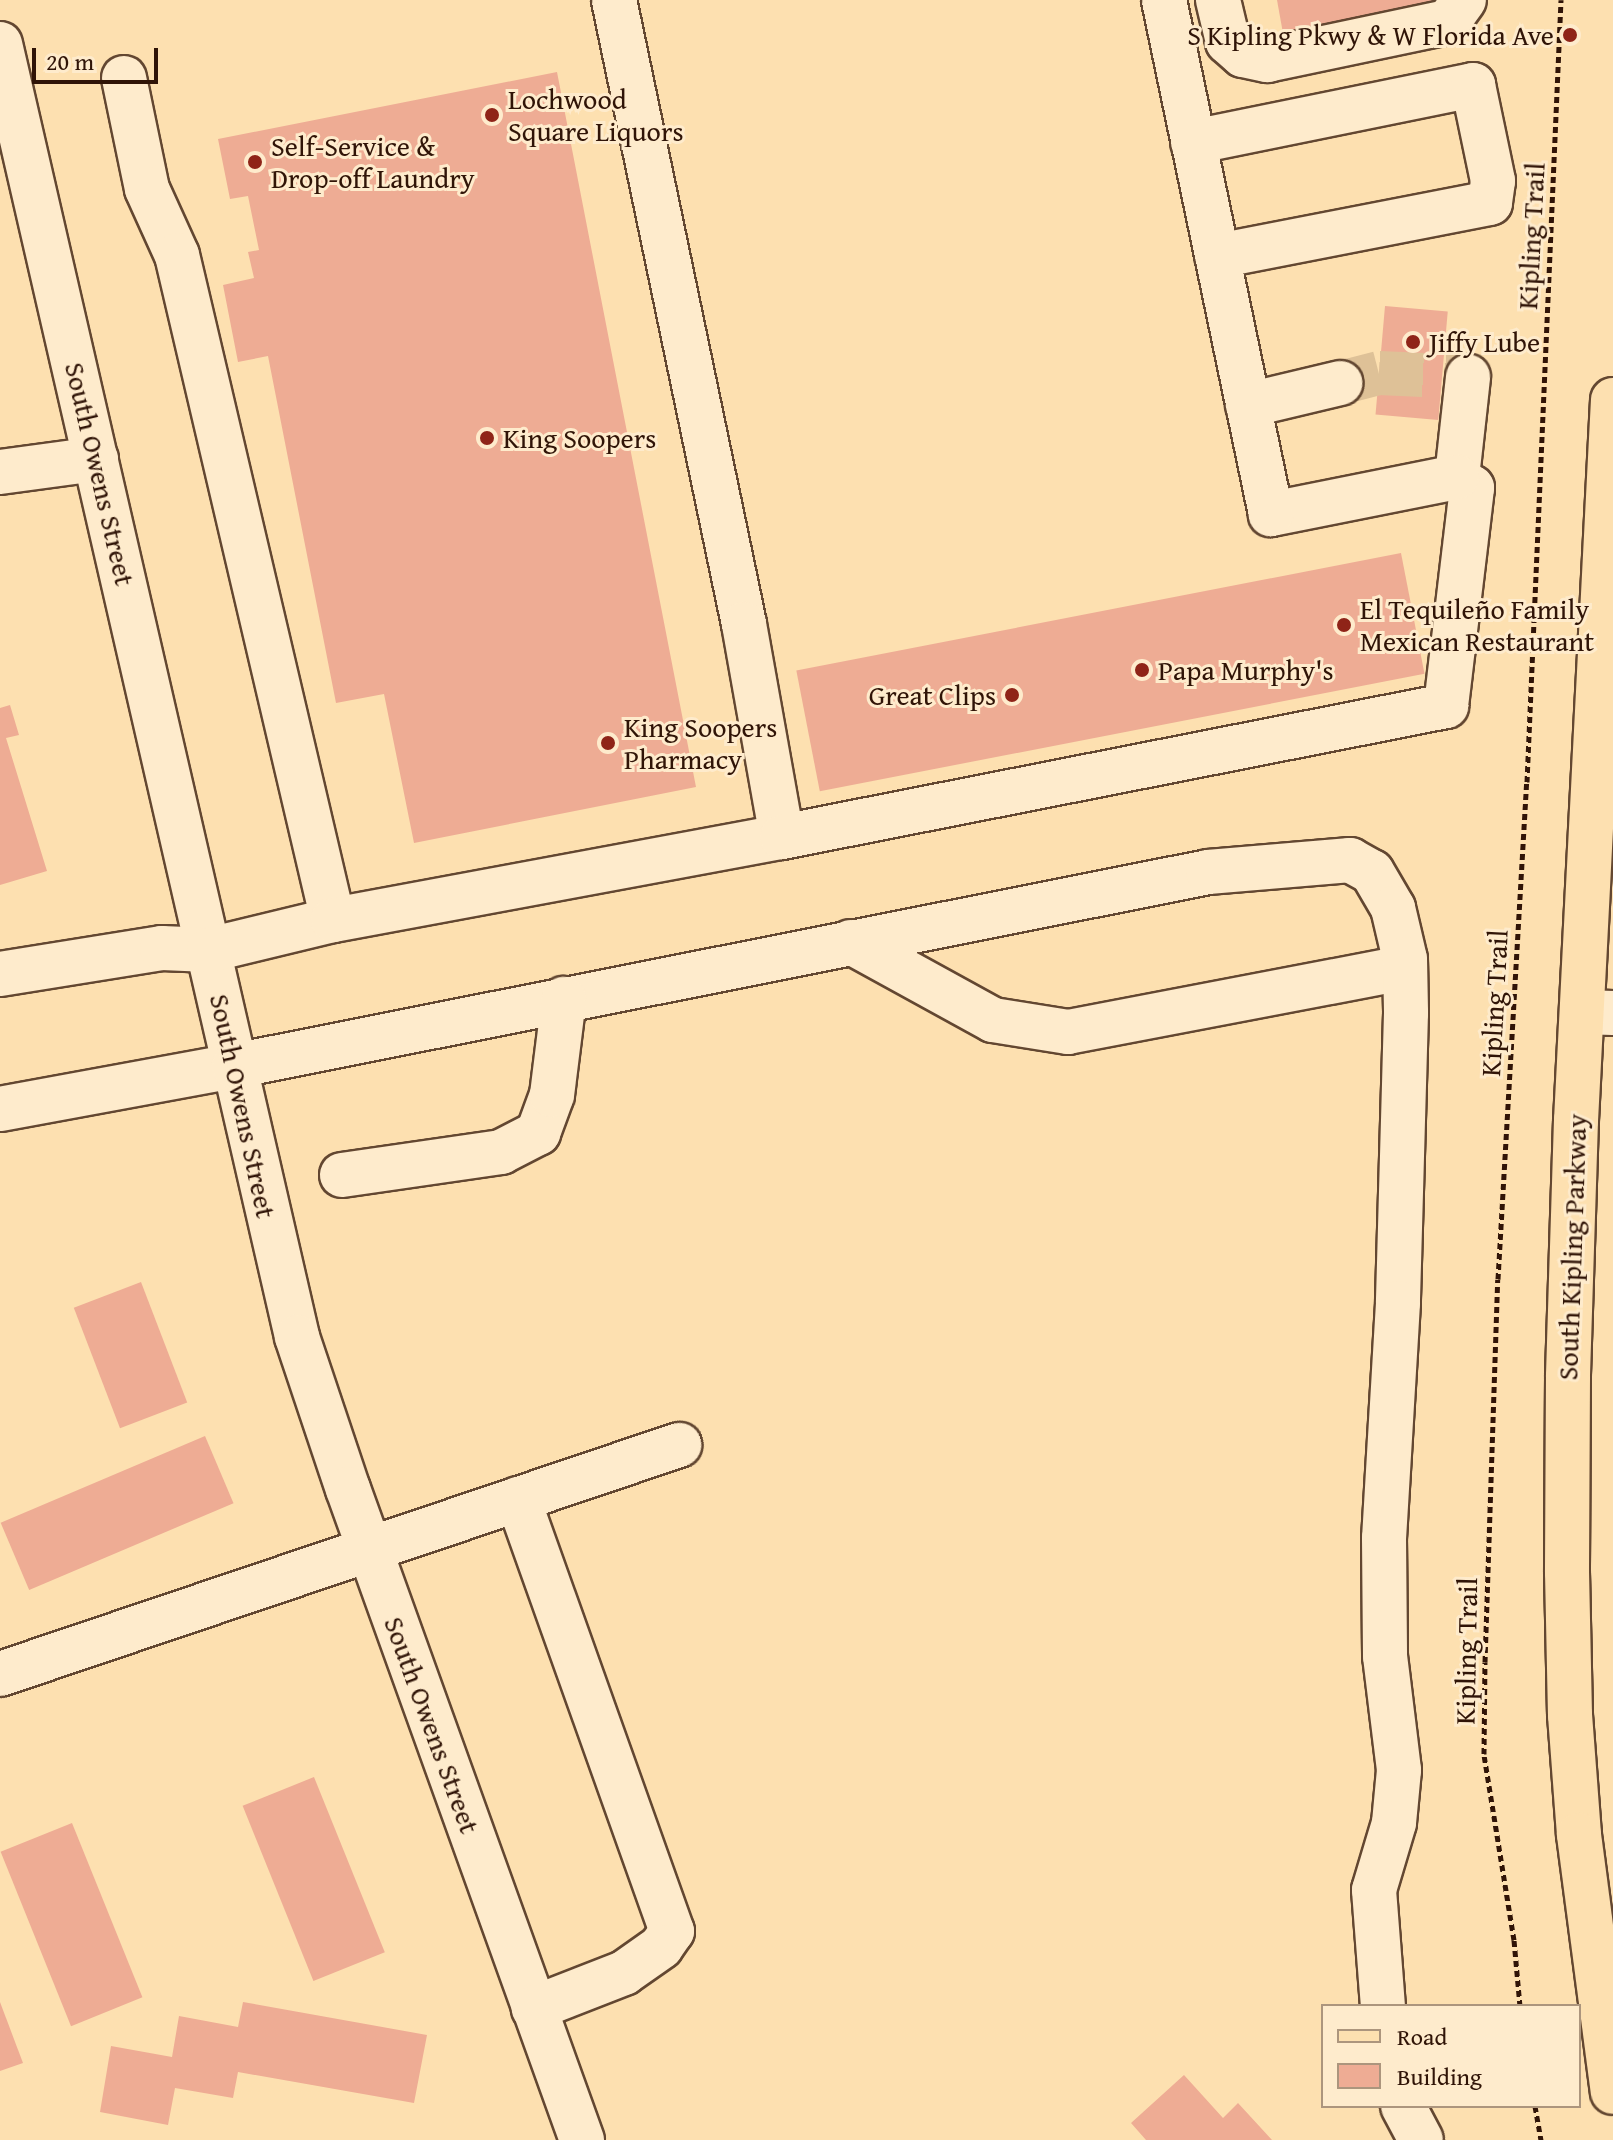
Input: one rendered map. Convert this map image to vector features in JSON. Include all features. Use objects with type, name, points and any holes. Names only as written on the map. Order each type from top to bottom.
[{"type":"main road","name":"South Kipling Parkway","points":[[1613,400],[1597,1012],[1568,1377],[1570,1715],[1579,1835],[1613,2092]]},
{"type":"street","points":[[614,0],[744,624],[782,837]]},
{"type":"street","points":[[0,974],[151,949],[209,950],[333,920],[782,837],[1446,706],[1472,488],[1457,477],[1271,514],[1164,0]]},
{"type":"street","points":[[1218,0],[1228,42],[1243,55],[1267,60],[1448,22],[1464,0]]},
{"type":"street","name":"South Owens Street","points":[[0,44],[297,1337],[369,1549],[582,2140]]},
{"type":"street","points":[[124,78],[147,189],[177,255],[333,920]]},
{"type":"street","points":[[1193,142],[1473,85],[1493,181],[1490,203],[1217,256]]},
{"type":"street","points":[[1457,477],[1468,377]]},
{"type":"street","points":[[1248,405],[1340,383]]},
{"type":"street","points":[[0,472],[96,459]]},
{"type":"street","points":[[0,1109],[234,1066],[1208,872],[1350,860],[1372,872],[1393,908],[1405,968],[1398,1303],[1384,1538],[1385,1656],[1399,1770],[1394,1823],[1374,1890],[1383,2004]]},
{"type":"street","points":[[851,942],[993,1020],[1068,1032],[1405,968]]},
{"type":"street","points":[[342,1175],[501,1152],[538,1133],[552,1095],[564,999]]},
{"type":"street","points":[[0,1674],[679,1445]]},
{"type":"street","points":[[518,1499],[672,1931],[661,1947],[624,1973],[534,2008]]},
{"type":"street","points":[[1404,2108],[1421,2140]]},
{"type":"path","name":"Kipling Trail","points":[[1520,2004],[1514,1940],[1484,1754],[1485,1662],[1498,1279],[1527,782],[1561,0]]},
{"type":"path","points":[[1535,2108],[1541,2140]]},
{"type":"building","points":[[1277,0],[1449,0],[1284,39]]},
{"type":"building","points":[[557,72],[696,787],[414,843],[384,694],[336,703],[268,356],[238,362],[223,285],[254,278],[248,252],[259,250],[248,196],[230,199],[218,139]]},
{"type":"building","name":"Jiffy Lube","points":[[1385,306],[1448,311],[1438,420],[1376,415]]},
{"type":"building","points":[[1401,553],[1424,674],[820,791],[796,671]]},
{"type":"building","points":[[10,705],[19,735],[6,738],[47,871],[0,885],[0,708]]},
{"type":"building","points":[[141,1282],[187,1402],[120,1428],[74,1308]]},
{"type":"building","points":[[205,1436],[234,1503],[29,1590],[1,1523]]},
{"type":"building","points":[[314,1777],[385,1952],[313,1981],[243,1806]]},
{"type":"building","points":[[72,1823],[142,1997],[71,2026],[1,1852]]},
{"type":"building","points":[[0,2002],[23,2063],[0,2071]]},
{"type":"building","points":[[243,2002],[427,2035],[414,2103],[238,2072],[233,2098],[175,2088],[168,2125],[100,2112],[111,2046],[172,2057],[179,2016],[238,2027]]},
{"type":"building","points":[[1184,2075],[1223,2118],[1238,2103],[1272,2140],[1146,2140],[1131,2123]]},
{"type":"tunnel","points":[[1340,383],[1379,373],[1468,377]]},
{"type":"place","name":"S Kipling Pkwy & W Florida Ave","points":[[1570,35]]},
{"type":"place","name":"Lochwood Square Liquors","points":[[492,115]]},
{"type":"place","name":"Self-Service & Drop-off Laundry","points":[[255,162]]},
{"type":"place","name":"Jiffy Lube","points":[[1413,342]]},
{"type":"place","name":"King Soopers","points":[[487,438]]},
{"type":"place","name":"El Tequileño Family Mexican Restaurant","points":[[1344,625]]},
{"type":"place","name":"Papa Murphy's","points":[[1142,670]]},
{"type":"place","name":"Great Clips","points":[[1012,695]]},
{"type":"place","name":"King Soopers Pharmacy","points":[[608,743]]}]
